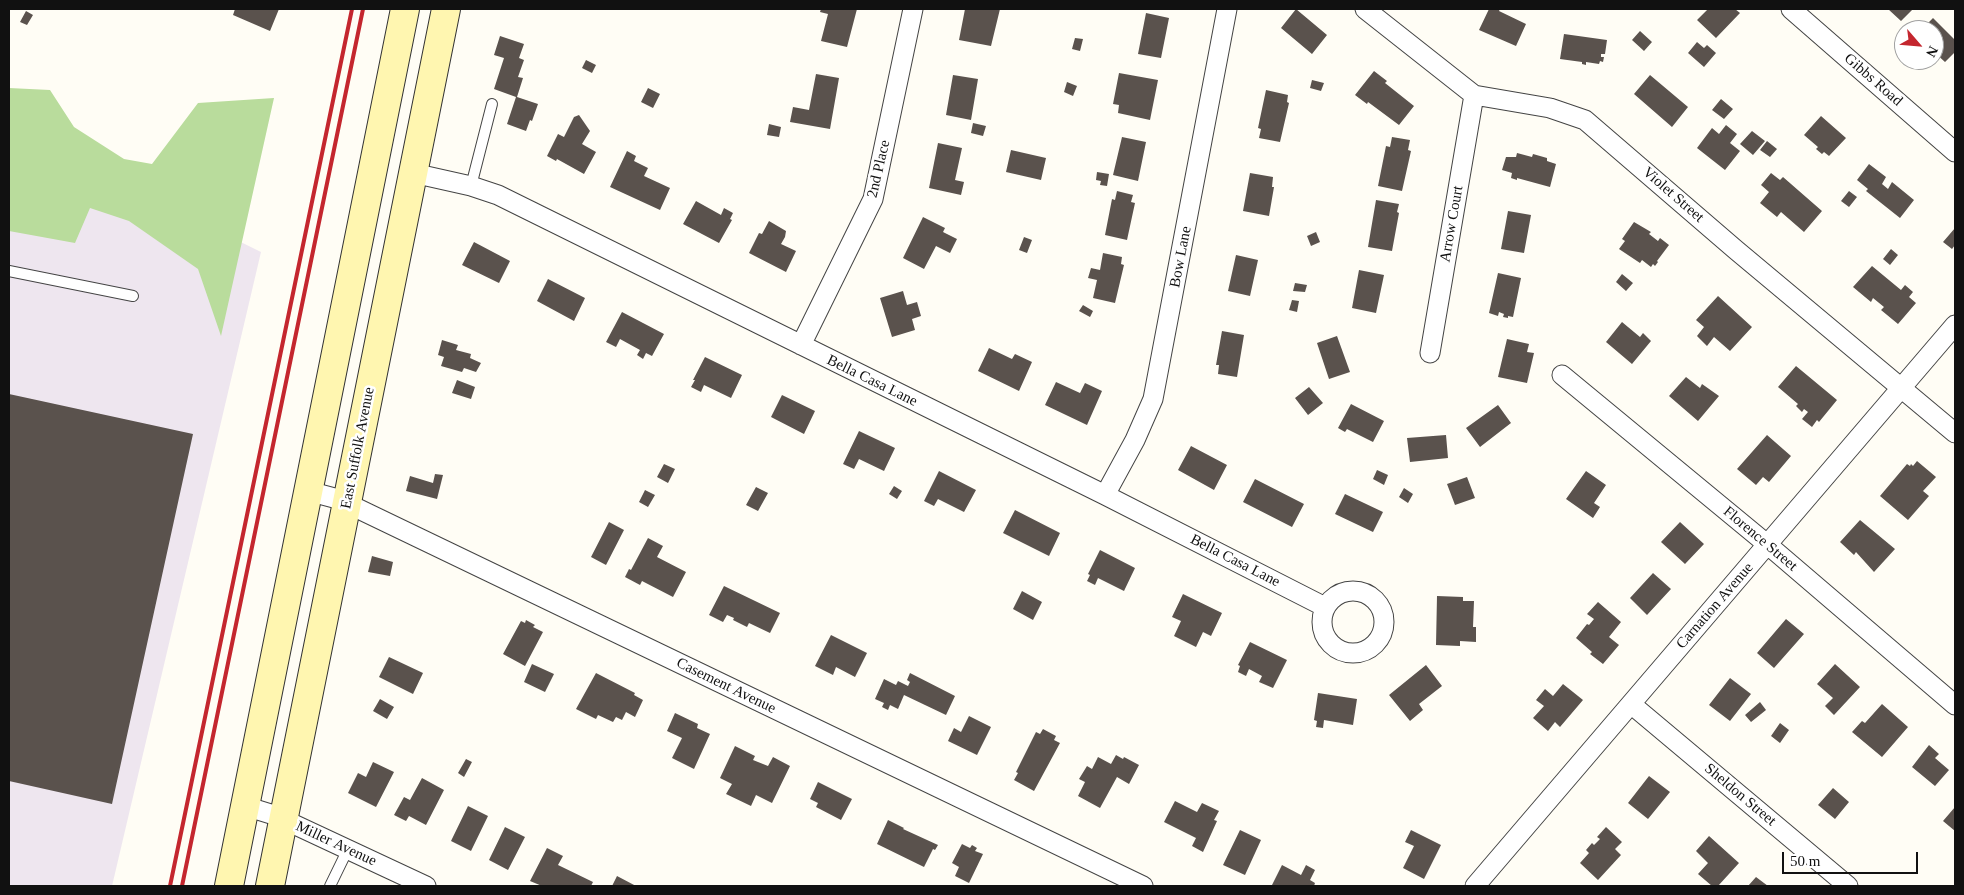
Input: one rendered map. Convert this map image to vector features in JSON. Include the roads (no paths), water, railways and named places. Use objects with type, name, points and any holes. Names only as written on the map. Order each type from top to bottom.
[{"type":"main road","points":[[229,886],[405,9]]},
{"type":"main road","name":"East Suffolk Avenue","points":[[270,886],[446,9]]},
{"type":"street","name":"2nd Place","points":[[801,346],[873,199],[914,9]]},
{"type":"street","name":"Bow Lane","points":[[1105,495],[1136,440],[1153,399],[1227,9]]},
{"type":"street","name":"Violet Street","points":[[1364,9],[1474,95],[1550,108],[1585,120],[1736,250],[1955,433]]},
{"type":"street","name":"Gibbs Road","points":[[1791,9],[1955,152]]},
{"type":"street","name":"Arrow Court","points":[[1430,353],[1474,95]]},
{"type":"street","name":"Bella Casa Lane","points":[[412,173],[471,186],[498,195],[1105,495],[1325,607]]},
{"type":"street","name":"Carnation Avenue","points":[[1475,886],[1955,325]]},
{"type":"street","name":"Florence Street","points":[[1562,375],[1768,545],[1955,705]]},
{"type":"street","name":"Casement Avenue","points":[[308,491],[347,503],[1143,886]]},
{"type":"street","name":"Sheldon Street","points":[[1632,704],[1848,886]]},
{"type":"street","name":"Miller Avenue","points":[[245,806],[283,819],[426,886]]},
{"type":"lane","points":[[471,186],[492,104]]},
{"type":"lane","points":[[9,270],[133,296]]},
{"type":"lane","points":[[330,886],[348,849]]},
{"type":"railway","points":[[170,886],[352,9]]},
{"type":"railway","points":[[182,886],[363,9]]}]
